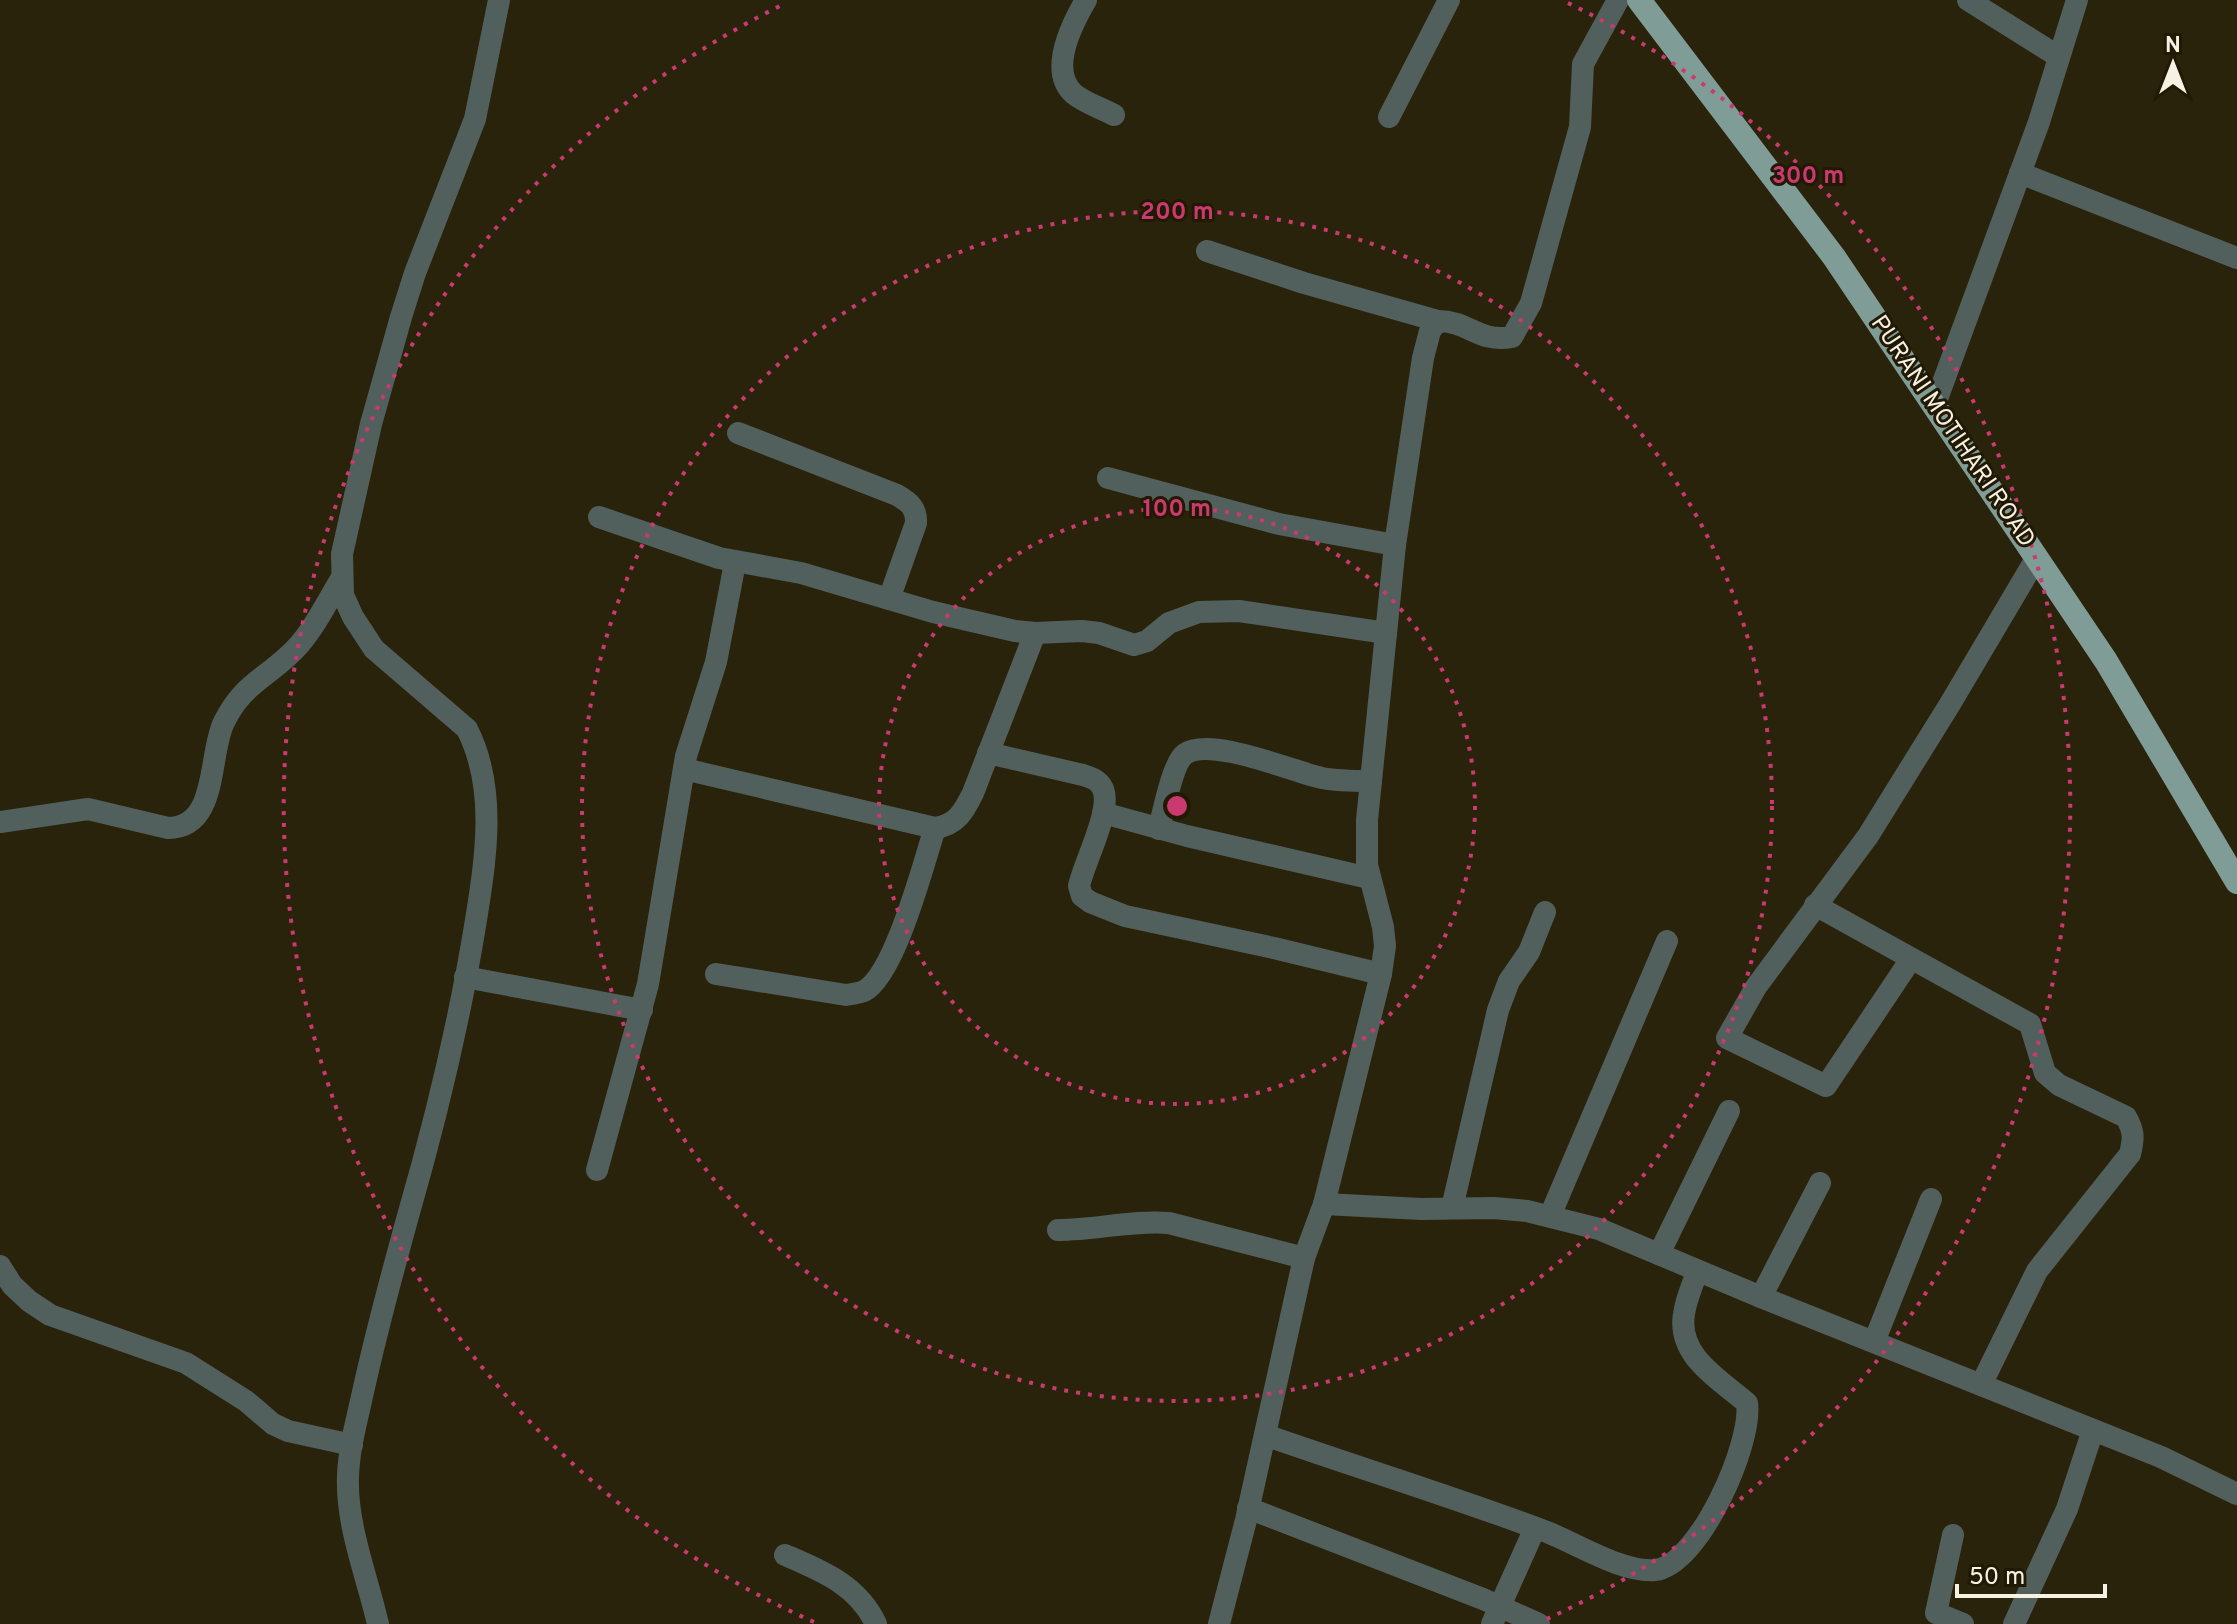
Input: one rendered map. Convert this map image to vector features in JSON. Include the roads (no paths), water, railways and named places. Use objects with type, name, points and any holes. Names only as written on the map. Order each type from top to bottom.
[{"type":"main road","name":"PURANI MOTIHARI ROAD","points":[[1639,0],[1821,237],[2125,692],[2237,882]]},
{"type":"street","points":[[378,1624],[349,1506],[348,1475],[379,1324],[432,1127],[465,977],[480,893],[485,797],[476,747],[467,729],[374,649],[353,617],[343,595],[342,554],[381,385],[415,273],[475,119],[499,0]]},
{"type":"street","points":[[1086,0],[1069,35],[1064,61],[1065,82],[1073,93],[1114,115]]},
{"type":"street","points":[[1389,117],[1449,0]]},
{"type":"street","points":[[1207,251],[1304,283],[1438,321],[1454,321],[1486,338],[1512,337],[1531,303],[1580,127],[1583,64],[1618,0]]},
{"type":"street","points":[[1968,0],[2059,57]]},
{"type":"street","points":[[1934,407],[2020,173],[2077,0]]},
{"type":"street","points":[[2020,173],[2237,258]]},
{"type":"street","points":[[1219,1624],[1304,1258],[1324,1204],[1345,1108],[1381,974],[1385,946],[1383,927],[1369,878],[1367,820],[1395,545],[1423,358],[1430,331],[1438,321]]},
{"type":"street","points":[[738,433],[911,503],[917,515],[916,523],[889,599]]},
{"type":"street","points":[[1108,478],[1279,524],[1395,545]]},
{"type":"street","points":[[599,517],[735,563],[801,573],[933,612],[1035,633],[1099,633],[1134,645],[1147,641],[1176,620],[1199,612],[1217,611],[1292,617],[1386,633]]},
{"type":"street","points":[[1911,959],[1826,1086],[1727,1038],[1756,987],[1868,836],[2037,557]]},
{"type":"street","points":[[597,1170],[642,1010],[684,769],[694,727],[716,662],[735,563]]},
{"type":"street","points":[[0,822],[88,809],[168,828],[179,828],[190,822],[200,812],[206,798],[223,725],[238,697],[290,655],[341,579]]},
{"type":"street","points":[[684,769],[935,828],[947,827],[965,809],[1035,633]]},
{"type":"street","points":[[1159,829],[1181,757],[1187,752],[1198,750],[1236,754],[1320,777],[1371,781]]},
{"type":"street","points":[[988,753],[1095,779],[1103,787],[1103,813],[1079,886],[1082,896],[1090,902],[1125,916],[1381,974]]},
{"type":"street","points":[[1103,813],[1369,878]]},
{"type":"street","points":[[716,974],[846,995],[864,991],[875,982],[893,949],[935,828]]},
{"type":"street","points":[[1815,905],[2030,1024],[2045,1073],[2059,1085],[2126,1117],[2134,1138],[2130,1154],[2120,1169],[2037,1271],[1981,1385]]},
{"type":"street","points":[[1452,1208],[1498,1010],[1509,981],[1529,952],[1545,912]]},
{"type":"street","points":[[1550,1216],[1667,941]]},
{"type":"street","points":[[465,977],[642,1010]]},
{"type":"street","points":[[1659,1254],[1729,1111]]},
{"type":"street","points":[[1761,1297],[1820,1183]]},
{"type":"street","points":[[1874,1342],[1931,1199]]},
{"type":"street","points":[[1324,1204],[1494,1208],[1550,1216],[1599,1229],[2161,1457],[2237,1494]]},
{"type":"street","points":[[1058,1230],[1169,1223],[1304,1258]]},
{"type":"street","points":[[0,1266],[12,1285],[50,1315],[186,1363],[246,1401],[273,1424],[288,1431],[352,1445]]},
{"type":"street","points":[[1265,1435],[1535,1528],[1626,1566],[1659,1570],[1674,1562],[1691,1546],[1715,1508],[1729,1482],[1746,1436],[1749,1417],[1747,1403],[1700,1363],[1686,1345],[1684,1312],[1697,1271]]},
{"type":"street","points":[[2014,1624],[2067,1509],[2093,1430]]},
{"type":"street","points":[[1248,1508],[1496,1615],[1539,1624]]},
{"type":"street","points":[[1496,1615],[1535,1528]]},
{"type":"street","points":[[1953,1535],[1936,1613],[1963,1624]]},
{"type":"street","points":[[785,1555],[823,1571],[855,1593],[865,1603],[876,1624]]}]
